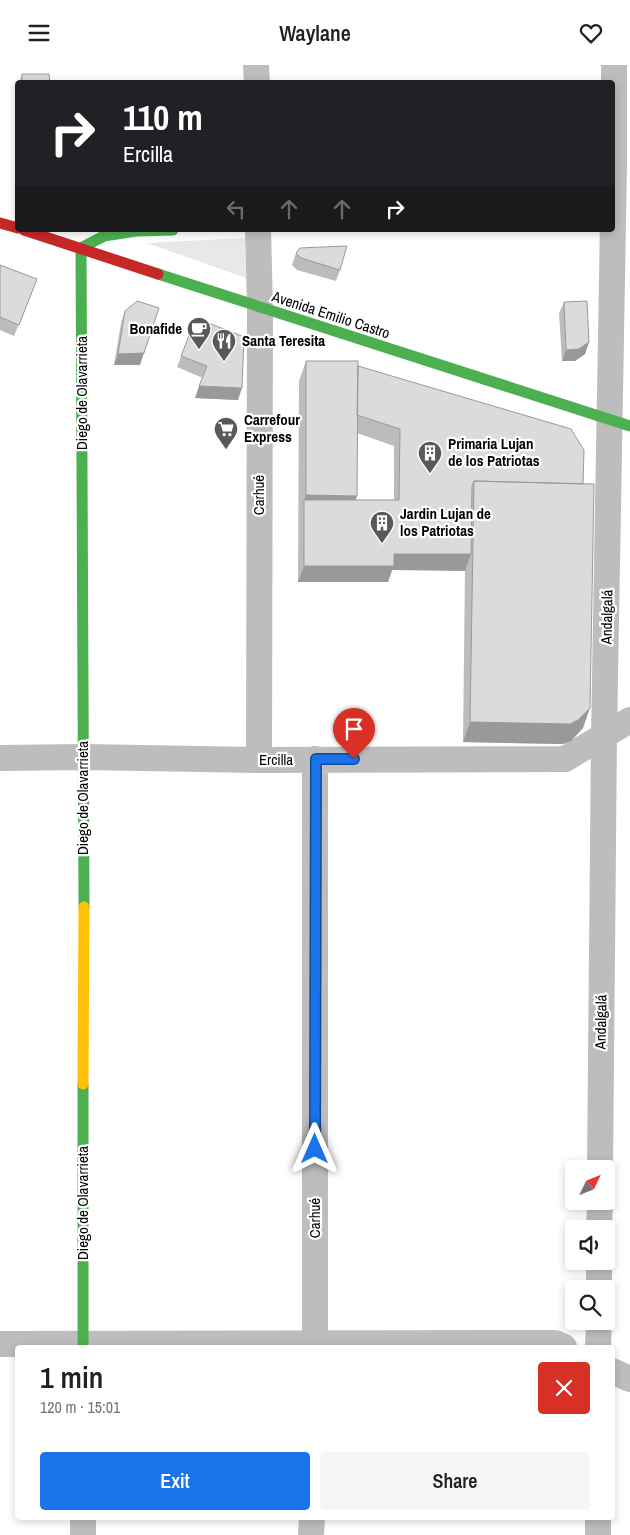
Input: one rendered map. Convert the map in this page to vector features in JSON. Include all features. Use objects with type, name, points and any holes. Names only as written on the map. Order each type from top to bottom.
[{"type":"street","points":[[256,65],[257,80]]},
{"type":"street","name":"Andalgalá","points":[[614,65],[614,80]]},
{"type":"street","points":[[0,223],[15,227]]},
{"type":"street","points":[[615,223],[630,223]]},
{"type":"street","name":"Avenida Emilio Castro","points":[[30,232],[260,308],[620,423]]},
{"type":"street","points":[[81,248],[104,236],[130,232]]},
{"type":"street","name":"Carhué","points":[[258,232],[260,308],[259,760]]},
{"type":"street","name":"Andalgalá","points":[[600,1160],[604,736],[620,423],[613,232]]},
{"type":"street","name":"Diego de Olavarrieta","points":[[81,248],[84,757],[83,1345]]},
{"type":"street","name":"Ercilla","points":[[0,758],[84,757],[259,760],[565,759],[630,719]]},
{"type":"street","name":"Carhué","points":[[315,1345],[316,759]]},
{"type":"street","points":[[598,1345],[599,1330]]},
{"type":"street","points":[[0,1344],[315,1345],[555,1343],[560,1345]]},
{"type":"street","points":[[615,1372],[630,1379]]},
{"type":"street","points":[[83,1520],[83,1535]]},
{"type":"street","points":[[311,1535],[312,1520]]},
{"type":"street","points":[[598,1520],[598,1535]]},
{"type":"shaded area","points":[[245,238],[246,278],[147,243]]},
{"type":"building","points":[[22,74],[49,74],[50,80],[22,80]]},
{"type":"building","points":[[347,246],[340,270],[301,258],[296,253],[300,248]]},
{"type":"building","points":[[0,265],[37,279],[19,325],[0,317]]},
{"type":"building","points":[[137,301],[159,308],[144,353],[118,354],[125,311]]},
{"type":"building","points":[[587,301],[589,342],[579,349],[566,350],[564,302]]},
{"type":"building","points":[[196,318],[244,337],[242,388],[199,386],[207,366],[181,356]]},
{"type":"building","points":[[306,361],[358,361],[357,496],[306,495]]},
{"type":"building","points":[[358,366],[571,429],[584,450],[583,484],[474,481],[472,486],[471,554],[394,554],[394,566],[304,566],[304,500],[399,500],[400,429],[357,415]]},
{"type":"building","points":[[474,481],[594,484],[590,708],[578,720],[570,724],[470,722]]},
{"type":"traffic: fast","points":[[81,248],[104,236],[130,232]]},
{"type":"traffic: fast","points":[[81,248],[84,907]]},
{"type":"traffic: fast","points":[[158,274],[630,426]]},
{"type":"traffic: fast","points":[[83,1084],[83,1345]]},
{"type":"traffic: slow","points":[[83,1084],[84,907]]},
{"type":"traffic: jam","points":[[0,223],[15,227]]},
{"type":"traffic: jam","points":[[30,232],[158,274]]},
{"type":"place","name":"Bonafide","points":[[199,350]]},
{"type":"place","name":"Santa Teresita","points":[[224,362]]},
{"type":"place","name":"Carrefour Express","points":[[226,450]]},
{"type":"place","name":"Primaria Lujan de los Patriotas","points":[[430,474]]},
{"type":"place","name":"Jardin Lujan de los Patriotas","points":[[382,544]]},
{"type":"route","points":[[315,1149],[316,759],[354,759]]}]
